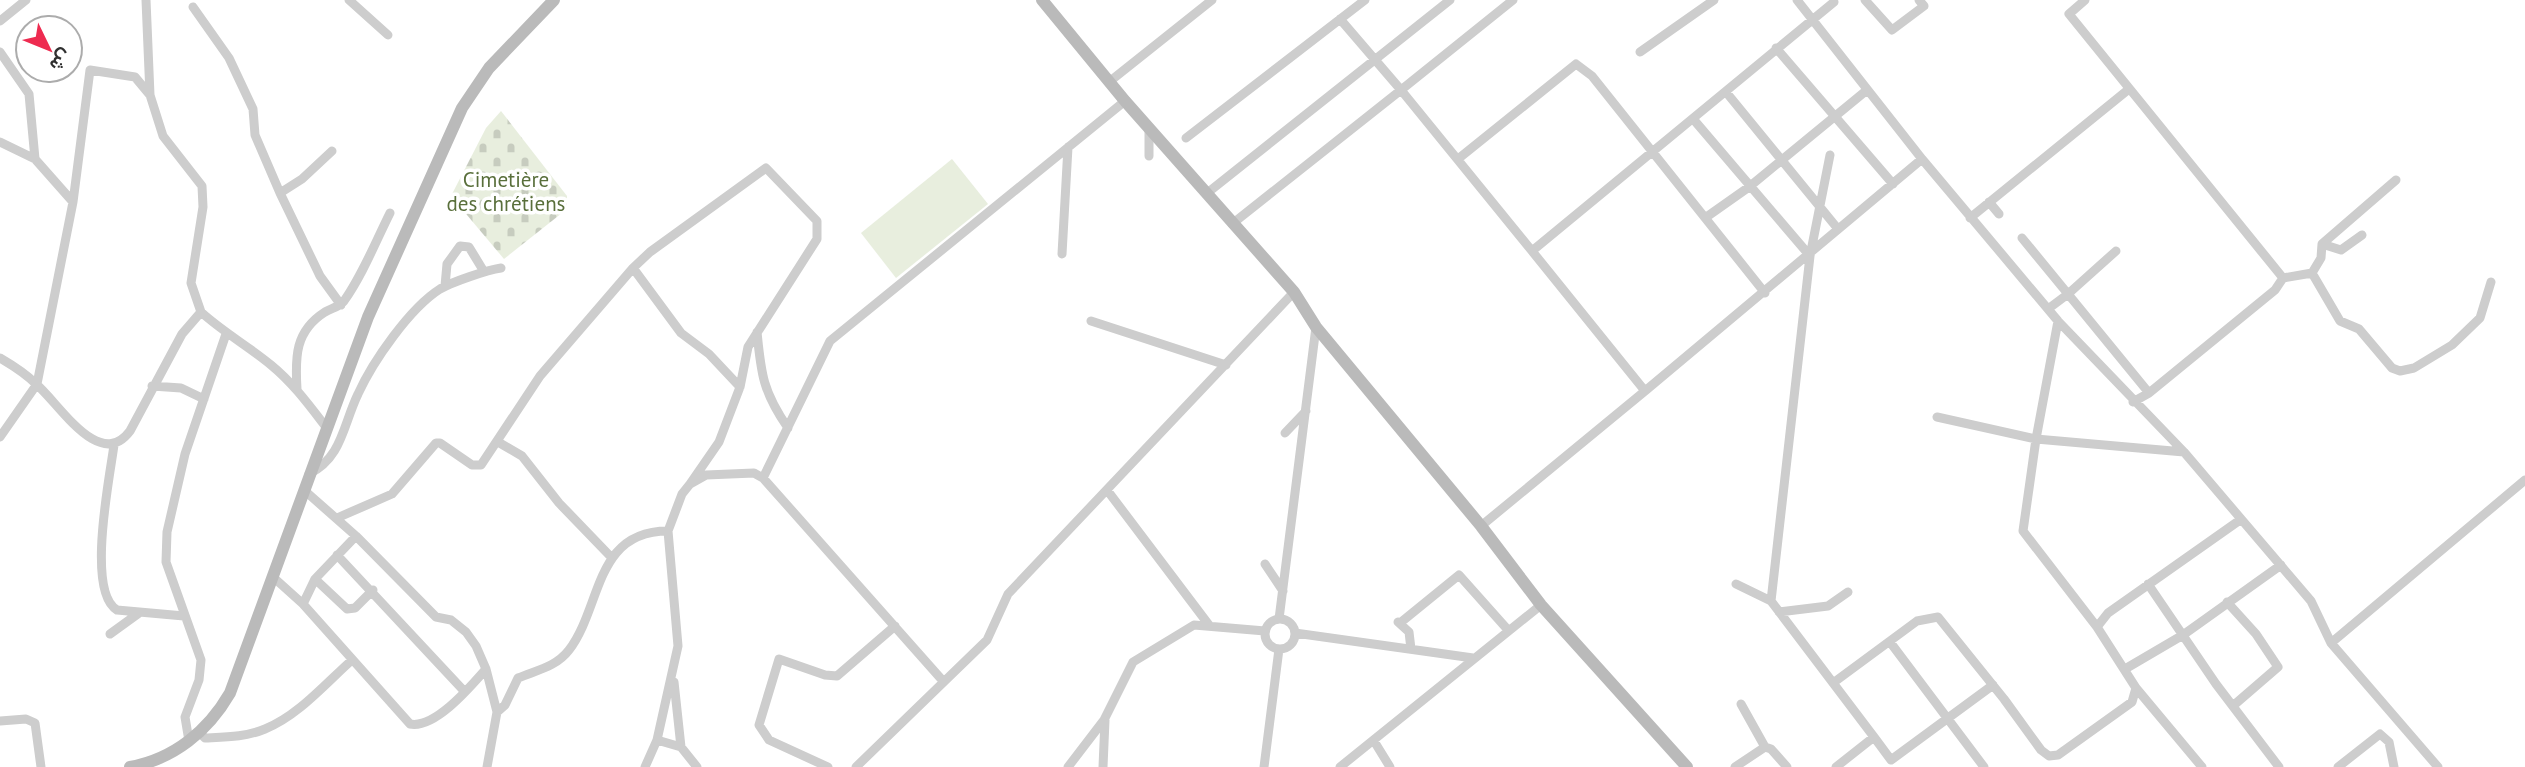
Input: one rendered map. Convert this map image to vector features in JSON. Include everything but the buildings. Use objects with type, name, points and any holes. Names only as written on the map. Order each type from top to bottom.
[{"type":"main road","points":[[130,767],[168,754],[195,737],[217,716],[230,694],[368,317],[462,108],[489,68],[554,0]]},
{"type":"main road","points":[[1042,0],[1149,129],[1294,292],[1317,327],[1481,526],[1541,605],[1686,767]]},
{"type":"street","points":[[0,21],[26,0]]},
{"type":"street","points":[[146,0],[150,95],[163,136],[202,186],[203,207],[191,283],[201,312],[226,334],[270,364],[297,389],[327,426]]},
{"type":"street","points":[[349,0],[388,35]]},
{"type":"street","points":[[1109,82],[1212,0]]},
{"type":"street","points":[[1186,138],[1365,0]]},
{"type":"street","points":[[1206,194],[1450,0]]},
{"type":"street","points":[[1232,224],[1513,0]]},
{"type":"street","points":[[1640,52],[1714,0]]},
{"type":"street","points":[[1797,0],[1970,218],[2048,309],[2184,452],[2281,565],[2311,601],[2331,643],[2438,767]]},
{"type":"street","points":[[1865,0],[1892,30],[1924,6],[1919,0]]},
{"type":"street","points":[[2085,0],[2069,13],[2283,278]]},
{"type":"street","points":[[1532,251],[1695,120],[1776,48],[1835,1]]},
{"type":"street","points":[[193,7],[229,58],[253,109],[255,135],[280,192],[320,276],[341,305]]},
{"type":"street","points":[[1340,19],[1458,159],[1645,391]]},
{"type":"street","points":[[1776,48],[1894,184]]},
{"type":"street","points":[[0,52],[29,94],[35,159]]},
{"type":"street","points":[[1458,159],[1576,64],[1592,76],[1765,293]]},
{"type":"street","points":[[0,437],[37,384],[72,202],[90,70],[135,77],[150,95]]},
{"type":"street","points":[[1970,218],[2129,89]]},
{"type":"street","points":[[1705,218],[1749,187],[1867,90]]},
{"type":"street","points":[[1726,92],[1838,229]]},
{"type":"street","points":[[690,484],[706,475],[759,475],[768,467],[830,341],[1125,101]]},
{"type":"street","points":[[1695,120],[1810,256]]},
{"type":"street","points":[[1149,129],[1149,156]]},
{"type":"street","points":[[1,146],[35,159],[72,202]]},
{"type":"street","points":[[1062,254],[1068,189],[1068,147]]},
{"type":"street","points":[[280,192],[302,179],[332,151]]},
{"type":"street","points":[[1772,601],[1810,256],[1830,155]]},
{"type":"street","points":[[1481,526],[1810,256],[1922,159]]},
{"type":"street","points":[[337,518],[392,494],[430,447],[441,442],[477,467],[498,442],[548,366],[633,268],[650,251],[766,168],[817,221],[820,229],[817,239],[748,347],[740,387],[719,442],[682,494],[668,531],[678,646],[657,740],[645,767]]},
{"type":"street","points":[[2133,401],[2149,393],[2275,290],[2283,278],[2312,273],[2321,258],[2322,244],[2396,180]]},
{"type":"street","points":[[1989,202],[1999,214]]},
{"type":"street","points":[[297,389],[296,351],[299,341],[312,323],[341,305],[358,279],[390,213]]},
{"type":"street","points":[[2322,244],[2341,250],[2362,235]]},
{"type":"street","points":[[2022,238],[2149,393]]},
{"type":"street","points":[[445,286],[447,264],[460,246],[469,247],[484,270]]},
{"type":"street","points":[[2048,309],[2116,251]]},
{"type":"street","points":[[309,474],[324,467],[333,457],[359,391],[390,343],[427,300],[445,286],[484,270],[501,268]]},
{"type":"street","points":[[633,268],[681,333],[709,354],[740,387]]},
{"type":"street","points":[[2312,273],[2340,321],[2359,329],[2392,368],[2400,371],[2414,368],[2452,345],[2480,318],[2491,282]]},
{"type":"street","points":[[856,767],[987,640],[1008,594],[1294,292]]},
{"type":"street","points":[[0,348],[3,360],[37,384],[93,440],[114,444],[122,441],[130,431],[182,334],[201,312]]},
{"type":"street","points":[[1091,321],[1226,365]]},
{"type":"street","points":[[2059,321],[2036,439],[2023,531],[2097,627],[2136,688],[2202,767]]},
{"type":"street","points":[[1279,619],[1317,327]]},
{"type":"street","points":[[757,331],[761,373],[769,401],[788,428]]},
{"type":"street","points":[[226,334],[184,454],[167,532],[166,562],[201,660],[199,680],[185,717],[195,737],[240,737],[266,729],[291,713],[352,660]]},
{"type":"street","points":[[152,386],[181,388],[204,399]]},
{"type":"street","points":[[1285,433],[1306,411]]},
{"type":"street","points":[[1937,417],[2036,439],[2184,452]]},
{"type":"street","points":[[498,442],[522,456],[559,503],[612,558]]},
{"type":"street","points":[[114,444],[102,509],[103,585],[112,607],[141,613],[184,616]]},
{"type":"street","points":[[759,475],[943,681]]},
{"type":"street","points":[[2331,643],[2525,480]]},
{"type":"street","points":[[304,490],[356,536],[436,617],[451,620],[466,632],[476,646],[486,669],[497,712],[486,767]]},
{"type":"street","points":[[1107,490],[1209,625]]},
{"type":"street","points":[[2097,627],[2108,613],[2240,520]]},
{"type":"street","points":[[497,712],[505,705],[518,678],[547,668],[569,650],[612,558],[634,537],[651,531],[668,531]]},
{"type":"street","points":[[303,604],[315,579],[356,536]]},
{"type":"street","points":[[337,555],[373,590],[438,666],[465,692]]},
{"type":"street","points":[[1265,564],[1283,592]]},
{"type":"street","points":[[2125,669],[2183,635],[2281,565]]},
{"type":"street","points":[[1411,649],[1409,632],[1399,623],[1459,575],[1508,630]]},
{"type":"street","points":[[272,577],[303,604],[410,724],[427,721],[465,692],[486,669]]},
{"type":"street","points":[[315,579],[347,608],[355,608],[373,590]]},
{"type":"street","points":[[1735,584],[1772,601],[1894,764],[1948,718],[1993,685]]},
{"type":"street","points":[[2148,584],[2216,684],[2279,767]]},
{"type":"street","points":[[1779,612],[1828,606],[1848,592]]},
{"type":"street","points":[[2227,602],[2256,634],[2278,667],[2234,705]]},
{"type":"street","points":[[1340,767],[1541,605]]},
{"type":"street","points":[[110,634],[132,615],[141,613]]},
{"type":"street","points":[[1833,683],[1917,621],[1938,617],[2041,750],[2054,757],[2061,767]]},
{"type":"street","points":[[1279,619],[1288,621],[1294,633],[1292,642],[1279,649],[1266,640],[1265,631],[1270,622],[1279,619]]},
{"type":"street","points":[[1068,767],[1106,717],[1133,662],[1194,625],[1265,631]]},
{"type":"street","points":[[828,767],[769,740],[762,733],[759,725],[779,659],[825,675],[837,676],[895,626]]},
{"type":"street","points":[[1294,633],[1473,658]]},
{"type":"street","points":[[1890,642],[1984,767]]},
{"type":"street","points":[[1264,767],[1279,649]]},
{"type":"street","points":[[673,673],[681,747],[697,767]]},
{"type":"street","points":[[2054,757],[2132,702],[2136,688]]},
{"type":"street","points":[[1741,704],[1765,747]]},
{"type":"street","points":[[1103,767],[1106,717]]},
{"type":"street","points":[[0,721],[26,719],[35,723],[41,767]]},
{"type":"street","points":[[2338,767],[2380,734],[2389,743],[2394,767]]},
{"type":"street","points":[[1836,767],[1874,737]]},
{"type":"street","points":[[657,740],[681,747]]},
{"type":"street","points":[[1374,741],[1390,767]]},
{"type":"street","points":[[1735,767],[1765,747],[1771,748],[1787,767]]},
{"type":"green space","name":"Cimetière des chrétiens","points":[[501,111],[567,196],[567,209],[504,259],[451,196],[486,128]]},
{"type":"green space","points":[[952,159],[988,204],[896,278],[861,233]]}]
